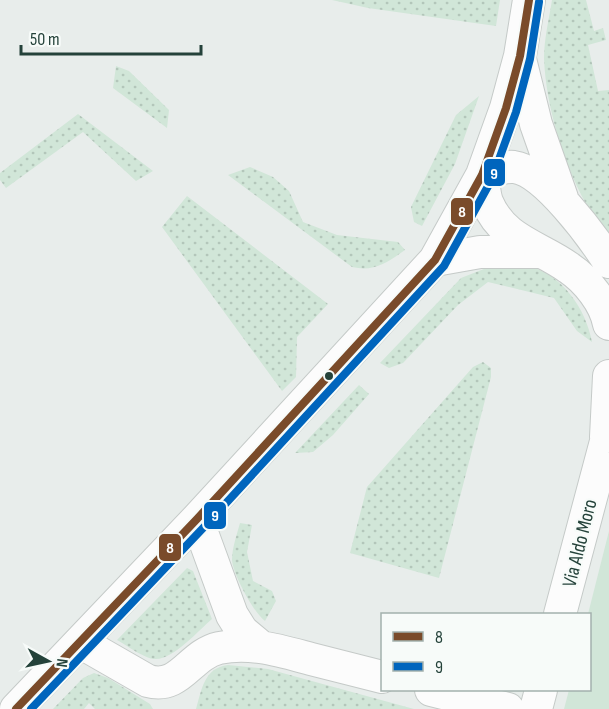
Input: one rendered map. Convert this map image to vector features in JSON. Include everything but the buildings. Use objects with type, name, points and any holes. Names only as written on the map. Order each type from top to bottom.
[{"type":"street","points":[[16,709],[197,519],[435,260],[482,175],[506,108],[520,56],[529,0]]},
{"type":"street","points":[[520,56],[536,124],[563,202]]},
{"type":"street","points":[[482,175],[496,169],[514,167],[529,172],[563,202],[609,262]]},
{"type":"street","points":[[482,175],[487,202],[502,225],[518,240],[571,269],[608,312]]},
{"type":"street","points":[[435,260],[480,252],[539,252]]},
{"type":"street","name":"Via Aldo Moro","points":[[561,613],[607,433],[609,376]]},
{"type":"street","points":[[197,519],[232,615],[242,631],[260,646]]},
{"type":"street","points":[[80,642],[148,681],[160,684],[173,680],[224,636],[232,615]]},
{"type":"street","points":[[206,652],[220,648],[260,646],[381,677]]},
{"type":"street","points":[[435,691],[508,709]]},
{"type":"street","points":[[536,709],[541,691]]},
{"type":"green space","points":[[332,0],[500,0],[496,26],[368,8]]},
{"type":"green space","points":[[552,0],[586,0],[594,31],[603,28],[606,40],[588,45],[598,91],[609,90],[609,233],[591,212],[573,177],[553,118],[544,59]]},
{"type":"green space","points":[[116,66],[129,71],[169,110],[167,128],[113,88]]},
{"type":"green space","points":[[479,96],[455,164],[422,226],[414,222],[411,207],[456,115]]},
{"type":"green space","points":[[78,114],[153,171],[136,181],[83,132],[6,188],[0,180],[0,173]]},
{"type":"green space","points":[[250,167],[273,177],[289,191],[303,222],[337,235],[398,242],[405,250],[374,267],[352,267],[228,175]]},
{"type":"green space","points":[[187,196],[328,304],[297,337],[296,377],[282,391],[162,227]]},
{"type":"green space","points":[[494,265],[528,266],[552,277],[562,285],[578,306],[592,342],[577,331],[554,298],[488,282],[458,305],[403,363],[389,368],[380,363],[461,278]]},
{"type":"green space","points":[[483,362],[491,368],[491,377],[439,578],[350,553],[367,487],[473,367]]},
{"type":"green space","points":[[359,385],[369,394],[333,435],[313,452],[295,453]]},
{"type":"green space","points":[[240,523],[252,525],[247,552],[253,581],[272,591],[276,601],[265,621],[250,601],[233,566],[233,551]]},
{"type":"green space","points":[[609,531],[609,709],[564,709],[569,691],[591,691],[591,613],[588,613]]},
{"type":"green space","points":[[187,568],[193,571],[212,619],[178,650],[162,658],[146,657],[117,640]]},
{"type":"green space","points":[[228,665],[268,669],[414,709],[196,709],[202,687],[209,675],[214,670]]},
{"type":"green space","points":[[94,673],[108,678],[150,704],[153,709],[95,709],[89,703],[84,709],[53,709],[83,678]]},
{"type":"transit line","name":"8","points":[[16,709],[197,519],[435,260],[482,175],[506,108],[520,56],[529,0]]},
{"type":"transit line","name":"9","points":[[31,709],[205,526],[444,266],[492,179],[516,112],[530,59],[539,2]]}]
